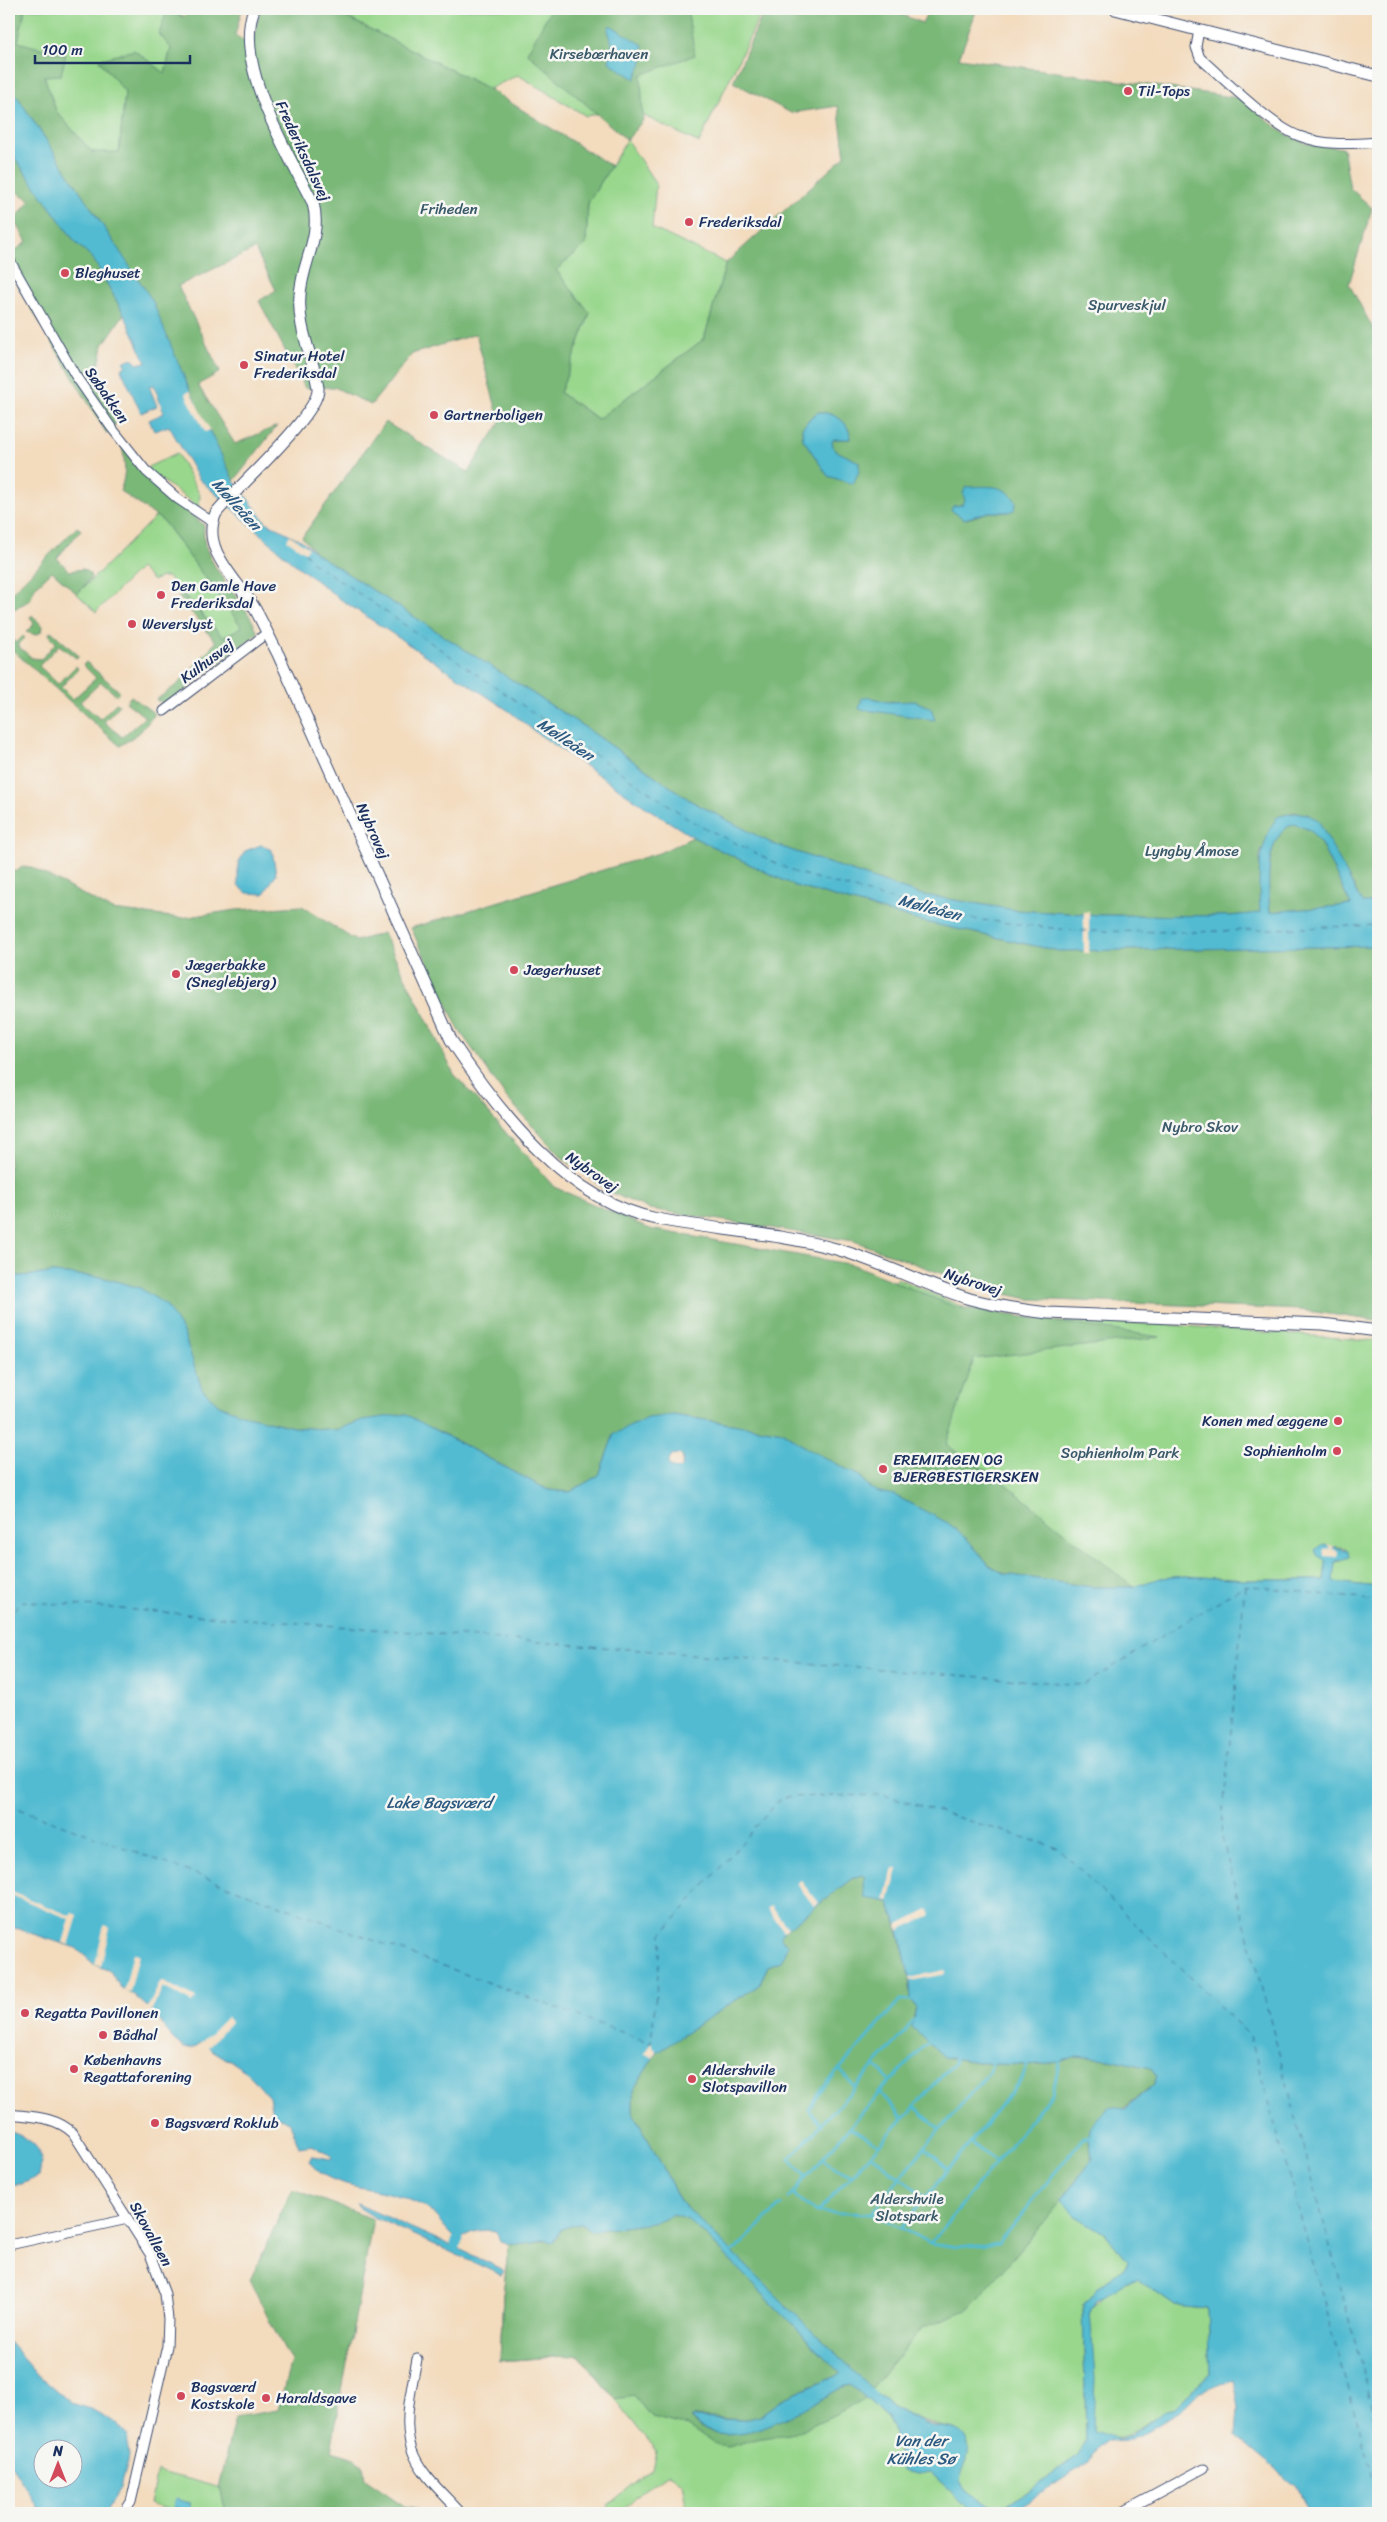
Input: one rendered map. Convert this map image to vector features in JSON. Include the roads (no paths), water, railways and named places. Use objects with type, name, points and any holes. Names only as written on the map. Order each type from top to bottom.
[{"type":"street","name":"Frederiksdalsvej","points":[[212,522],[220,507],[240,488],[311,408],[318,393],[299,309],[306,263],[318,220],[313,203],[256,86],[250,62],[249,38],[254,9]]},
{"type":"street","points":[[1115,9],[1378,76]]},
{"type":"street","points":[[1199,30],[1196,48],[1200,58],[1282,128],[1299,136],[1338,144],[1378,142]]},
{"type":"street","name":"Søbakken","points":[[9,259],[75,375],[111,427],[146,471],[178,499],[212,522]]},
{"type":"street","name":"Nybrovej","points":[[212,522],[213,546],[254,608],[267,633],[451,1040],[476,1078],[521,1133],[559,1168],[603,1200],[619,1208],[655,1218],[827,1247],[866,1258],[969,1298],[1005,1308],[1048,1314],[1322,1324],[1378,1331]]},
{"type":"street","name":"Kulhusvej","points":[[164,711],[267,633]]},
{"type":"street","name":"Skovalleen","points":[[9,2114],[47,2118],[62,2123],[73,2133],[150,2254],[165,2294],[168,2319],[167,2346],[131,2502],[124,2513]]},
{"type":"street","points":[[9,2245],[128,2219]]},
{"type":"street","points":[[417,2359],[408,2413],[408,2433],[412,2450],[422,2468],[461,2513]]},
{"type":"street","points":[[1121,2513],[1204,2468]]},
{"type":"water","points":[[610,25],[643,45],[642,63],[635,79],[609,62],[612,43],[608,30]]},
{"type":"water","name":"Mølleåen","points":[[9,84],[152,300],[190,391],[234,481],[266,522],[302,541],[317,554],[583,726],[691,801],[773,844],[918,894],[1015,910],[1100,915],[1230,916],[1260,913],[1260,864],[1270,829],[1277,817],[1293,813],[1303,814],[1318,820],[1362,903],[1378,903],[1378,946],[1059,951],[920,921],[795,886],[693,837],[647,808],[534,731],[509,711],[340,599],[291,561],[199,479],[169,426],[154,431],[149,420],[164,413],[154,385],[149,386],[157,406],[141,413],[121,369],[126,366],[123,362],[132,358],[137,364],[146,362],[124,314],[92,257],[76,243],[9,150]],"holes":[[[1294,824],[1310,830],[1321,844],[1351,905],[1270,912],[1270,862],[1277,838],[1284,830]]]},
{"type":"water","points":[[819,412],[836,416],[847,427],[851,439],[834,439],[832,442],[834,450],[859,462],[859,471],[853,484],[828,476],[803,439],[802,428],[812,416]]},
{"type":"water","points":[[988,486],[1001,488],[1012,496],[1016,502],[1015,509],[1009,512],[989,512],[964,519],[951,510],[953,506],[962,505],[965,501],[963,493],[966,487]]},
{"type":"water","points":[[867,697],[888,702],[915,701],[931,708],[935,720],[859,709],[862,698]]},
{"type":"water","points":[[261,845],[272,850],[276,874],[264,894],[247,893],[238,885],[238,864],[245,851]]},
{"type":"water","name":"Lake Bagsværd","points":[[53,1273],[101,1277],[140,1288],[166,1305],[184,1334],[202,1389],[219,1405],[247,1416],[293,1427],[336,1430],[363,1420],[405,1414],[548,1490],[570,1492],[599,1475],[614,1434],[648,1418],[673,1415],[783,1432],[806,1448],[861,1477],[868,1487],[879,1492],[894,1495],[948,1523],[968,1540],[990,1566],[1005,1574],[1091,1587],[1133,1587],[1160,1578],[1185,1576],[1245,1580],[1324,1580],[1326,1561],[1317,1555],[1315,1550],[1322,1545],[1348,1550],[1349,1557],[1335,1562],[1333,1582],[1378,1587],[1378,2513],[1309,2513],[1297,2487],[1236,2436],[1238,2407],[1233,2379],[1198,2393],[1180,2411],[1140,2436],[1129,2440],[1106,2441],[1095,2450],[1089,2462],[1010,2513],[974,2513],[930,2472],[918,2474],[902,2471],[895,2433],[886,2416],[851,2385],[843,2387],[788,2417],[767,2426],[746,2432],[725,2434],[706,2430],[690,2418],[743,2420],[760,2416],[785,2398],[841,2374],[687,2219],[673,2214],[653,2223],[592,2231],[582,2223],[561,2229],[554,2243],[545,2239],[534,2243],[522,2244],[500,2242],[496,2231],[486,2230],[472,2232],[460,2241],[436,2217],[416,2203],[385,2192],[349,2185],[316,2170],[309,2161],[312,2156],[331,2159],[332,2156],[312,2145],[299,2147],[290,2123],[272,2113],[269,2097],[247,2072],[201,2043],[193,2048],[184,2048],[173,2039],[155,2014],[134,1995],[120,1987],[110,1971],[95,1965],[76,1948],[9,1926],[9,1277]],"holes":[[[679,1454],[683,1457],[682,1466],[679,1469],[671,1468],[668,1463],[672,1455]],[[863,1875],[866,1877],[863,1883],[865,1898],[889,1902],[899,1930],[910,1981],[911,2000],[916,2008],[912,2027],[944,2057],[992,2064],[1027,2065],[1059,2062],[1077,2056],[1109,2059],[1151,2068],[1157,2076],[1154,2084],[1125,2109],[1109,2107],[1096,2119],[1089,2135],[1093,2159],[1062,2199],[1074,2215],[1104,2233],[1127,2260],[1125,2267],[1096,2289],[1083,2304],[1086,2440],[1079,2456],[1006,2506],[995,2509],[966,2491],[960,2482],[969,2450],[961,2433],[951,2428],[923,2423],[894,2408],[879,2396],[680,2201],[633,2113],[633,2090],[657,2052],[759,1985],[768,1966],[781,1961],[788,1945],[780,1938],[784,1931],[854,1877]],[[1138,2279],[1175,2305],[1207,2308],[1210,2374],[1174,2408],[1167,2409],[1131,2435],[1119,2439],[1093,2431],[1095,2378],[1090,2312],[1096,2299],[1127,2282]]]},
{"type":"water","points":[[9,2131],[30,2142],[39,2151],[41,2166],[39,2176],[22,2184],[9,2184]]},
{"type":"water","points":[[357,2204],[452,2246],[454,2243],[459,2246],[459,2249],[502,2269],[504,2272],[501,2275],[374,2217],[358,2207]]},
{"type":"water","points":[[9,2342],[37,2374],[71,2403],[91,2409],[116,2423],[127,2435],[129,2456],[121,2488],[106,2511],[42,2513],[9,2462]]},
{"type":"water","points":[[175,2499],[191,2503],[189,2511],[173,2507]]},
{"type":"waterway","points":[[822,2125],[809,2110],[816,2096],[900,2000],[911,2000]]},
{"type":"waterway","points":[[806,2177],[790,2159],[905,2032],[913,2020]]},
{"type":"waterway","points":[[788,2198],[880,2092],[928,2042]]},
{"type":"waterway","points":[[818,2212],[953,2064],[955,2058]]},
{"type":"waterway","points":[[931,2243],[1053,2092],[1059,2062]]},
{"type":"waterway","points":[[871,2214],[990,2071],[992,2064]]},
{"type":"waterway","points":[[874,2065],[891,2081]]},
{"type":"waterway","points":[[901,2228],[1023,2077],[1027,2065]]},
{"type":"waterway","points":[[839,2069],[854,2086]]},
{"type":"waterway","points":[[880,2092],[903,2119]]},
{"type":"waterway","points":[[914,2106],[939,2129]]},
{"type":"waterway","points":[[850,2127],[879,2145]]},
{"type":"waterway","points":[[793,2193],[796,2198],[817,2212],[871,2214],[931,2243],[958,2247],[998,2243],[1082,2139],[1088,2137]]},
{"type":"waterway","points":[[970,2142],[996,2162]]},
{"type":"waterway","points":[[924,2148],[949,2169]]},
{"type":"waterway","points":[[870,2155],[926,2197]]},
{"type":"waterway","points":[[821,2159],[851,2176]]},
{"type":"waterway","points":[[733,2252],[781,2205]]},
{"type":"waterway","points":[[456,2244],[458,2240]]},
{"type":"place","name":"Til-Tops","points":[[1128,91]]},
{"type":"place","name":"Frederiksdal","points":[[689,222]]},
{"type":"place","name":"Bleghuset","points":[[65,273]]},
{"type":"place","name":"Sinatur Hotel Frederiksdal","points":[[244,365]]},
{"type":"place","name":"Gartnerboligen","points":[[434,415]]},
{"type":"place","name":"Den Gamle Have Frederiksdal","points":[[161,595]]},
{"type":"place","name":"Weverslyst","points":[[132,624]]},
{"type":"place","name":"Jægerhuset","points":[[514,970]]},
{"type":"place","name":"Jægerbakke (Sneglebjerg)","points":[[176,974]]},
{"type":"place","name":"Konen med æggene","points":[[1338,1421]]},
{"type":"place","name":"Sophienholm","points":[[1337,1451]]},
{"type":"place","name":"EREMITAGEN OG BJERGBESTIGERSKEN","points":[[883,1469]]},
{"type":"place","name":"Regatta Pavillonen","points":[[25,2013]]},
{"type":"place","name":"Bådhal","points":[[103,2035]]},
{"type":"place","name":"Københavns Regattaforening","points":[[74,2069]]},
{"type":"place","name":"Aldershvile Slotspavillon","points":[[692,2079]]},
{"type":"place","name":"Bagsværd Roklub","points":[[155,2123]]},
{"type":"place","name":"Bagsværd Kostskole","points":[[181,2396]]},
{"type":"place","name":"Haraldsgave","points":[[266,2398]]},
{"type":"park label","name":"Kirsebærhaven","points":[[599,54]]},
{"type":"park label","name":"Friheden","points":[[449,209]]},
{"type":"park label","name":"Spurveskjul","points":[[1127,305]]},
{"type":"park label","name":"Lyngby Åmose","points":[[1192,851]]},
{"type":"park label","name":"Nybro Skov","points":[[1200,1127]]},
{"type":"park label","name":"Sophienholm Park","points":[[1120,1453]]},
{"type":"park label","name":"Aldershvile Slotspark","points":[[907,2208]]},
{"type":"water label","name":"Van der Kühles Sø","points":[[921,2449]]}]
